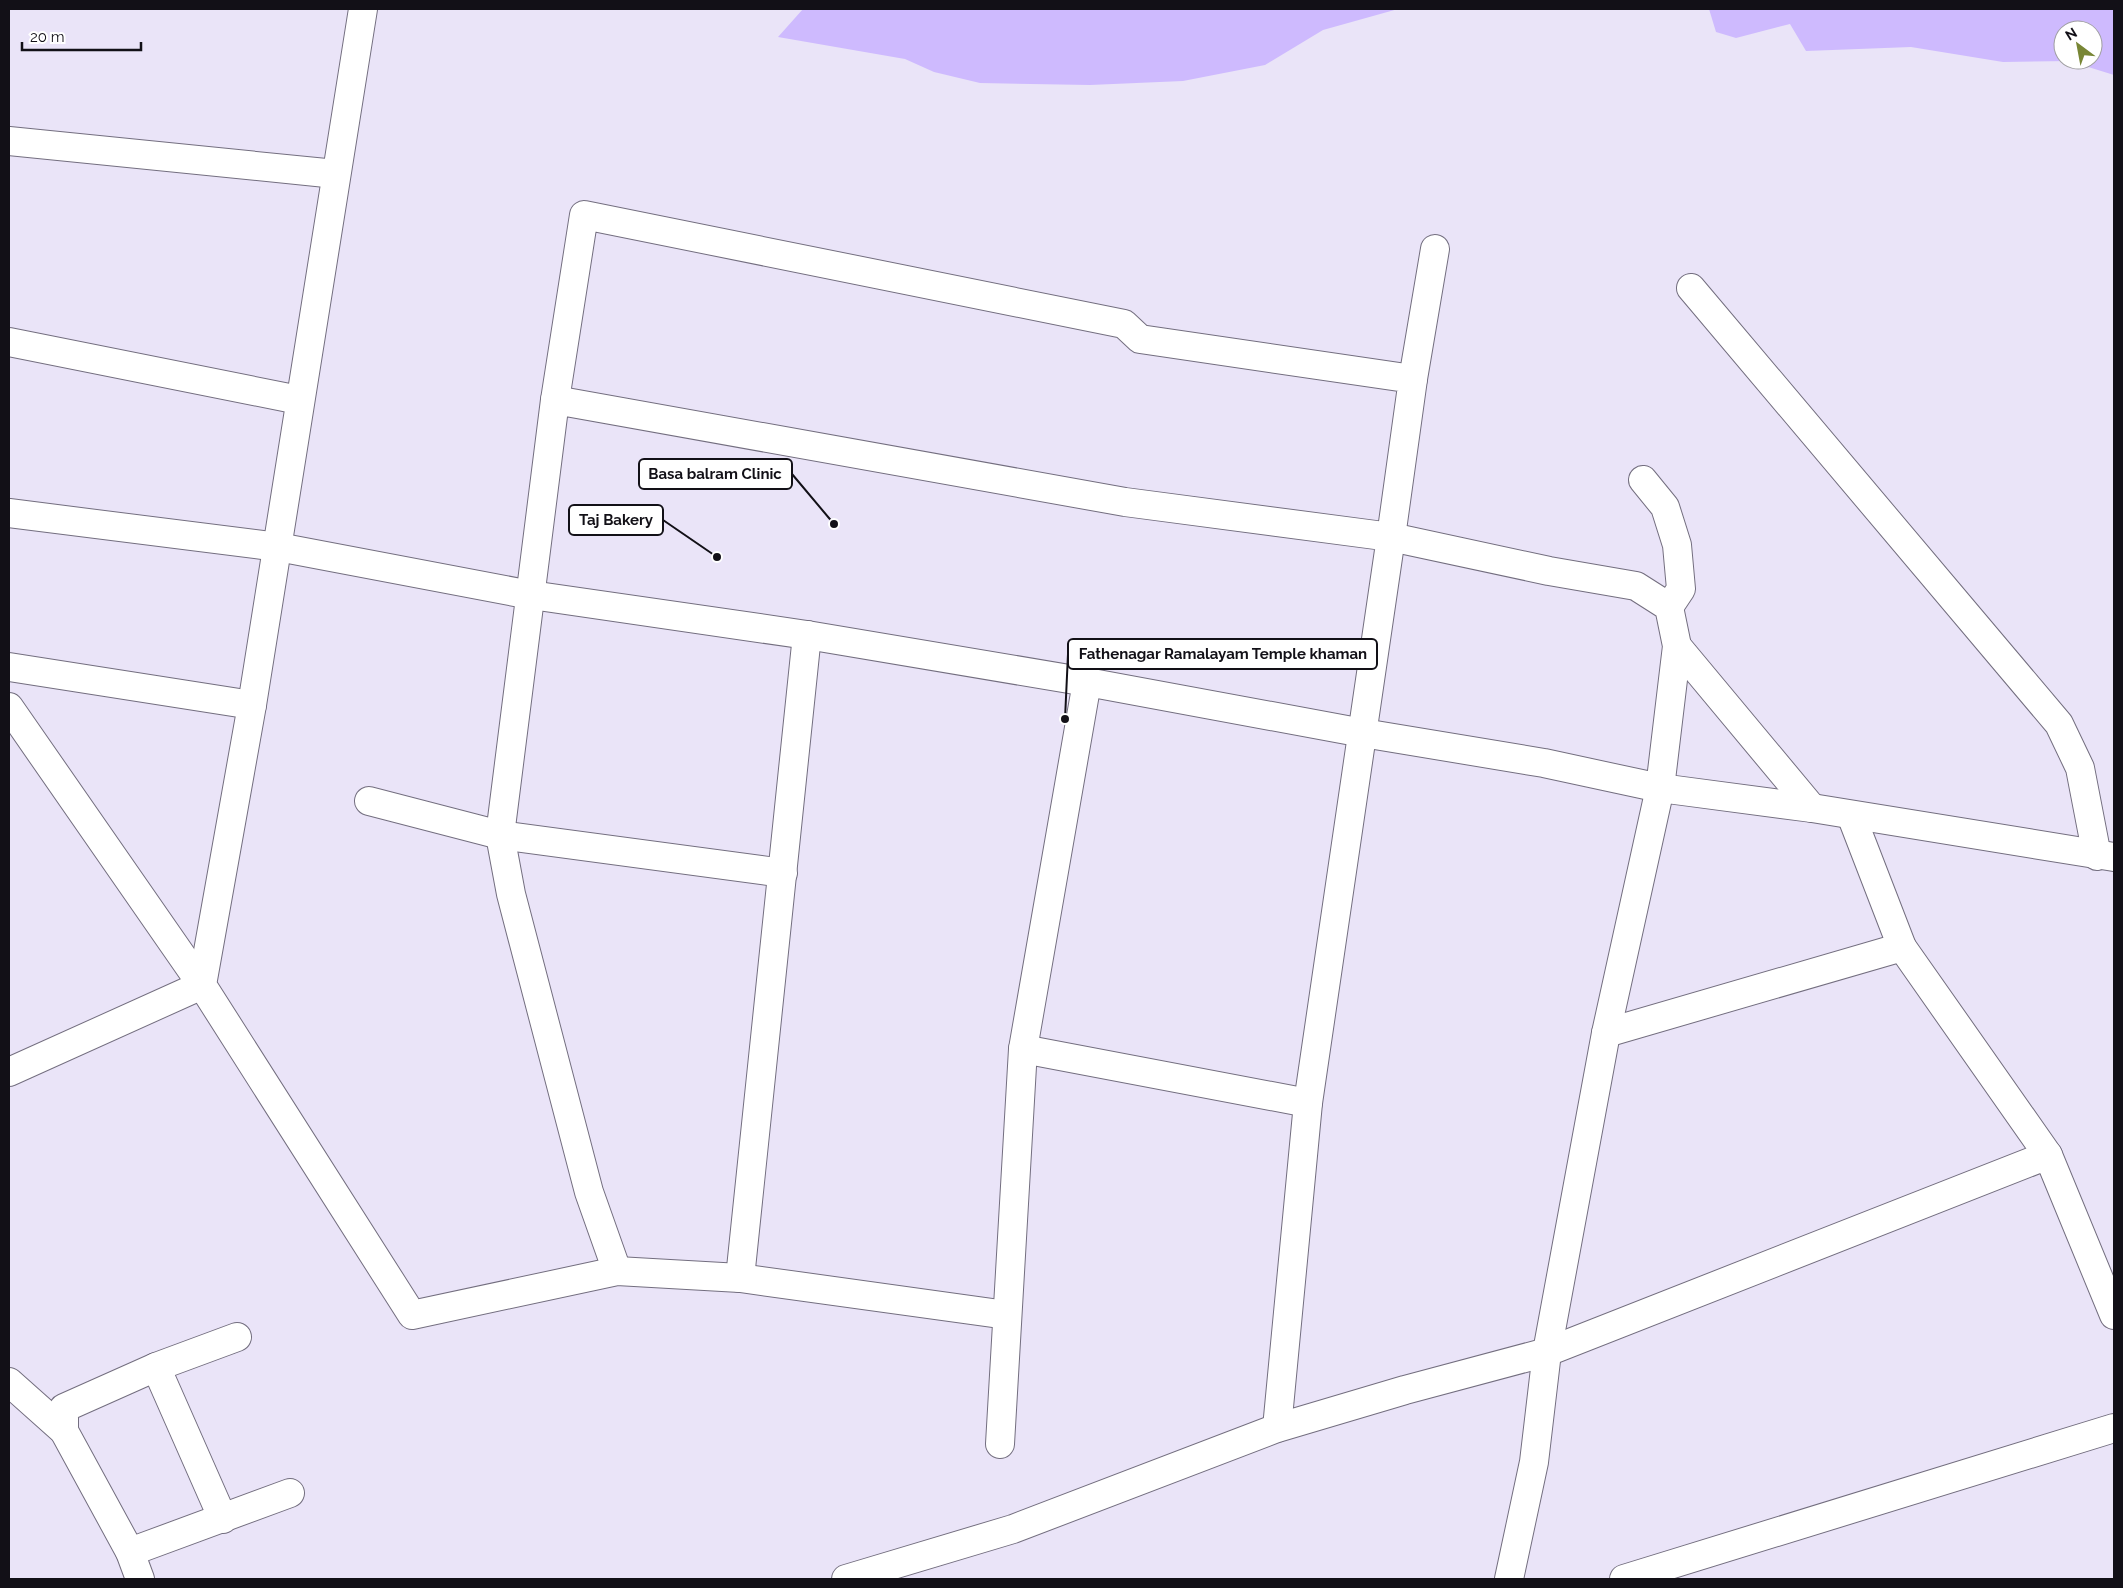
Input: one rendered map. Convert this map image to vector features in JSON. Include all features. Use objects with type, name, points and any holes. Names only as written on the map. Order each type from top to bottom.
[{"type":"street","points":[[202,985],[252,705],[361,21]]},
{"type":"street","points":[[9,141],[336,174]]},
{"type":"street","points":[[617,1271],[589,1192],[511,894],[500,835],[555,400],[584,215],[1124,324],[1140,340],[1413,379]]},
{"type":"street","points":[[1277,1428],[1308,1103],[1413,379],[1435,249]]},
{"type":"street","points":[[9,513],[278,547],[531,595],[807,635],[1086,682],[1363,733],[1544,763],[1660,788],[1812,808],[2106,857],[2080,768],[2059,724],[1690,288]]},
{"type":"street","points":[[9,342],[300,400]]},
{"type":"street","points":[[555,400],[1125,502],[1391,537],[1549,571],[1636,586],[1670,607]]},
{"type":"street","points":[[1509,1579],[1534,1462],[1547,1352],[1606,1032],[1660,788],[1677,646],[1670,607],[1681,589],[1677,545],[1665,507],[1643,480]]},
{"type":"street","points":[[740,1278],[807,635]]},
{"type":"street","points":[[1677,646],[1812,808]]},
{"type":"street","points":[[9,667],[252,705]]},
{"type":"street","points":[[1000,1444],[1023,1049],[1086,682]]},
{"type":"street","points":[[9,707],[202,985],[412,1315],[617,1271],[740,1278],[1008,1315]]},
{"type":"street","points":[[369,801],[500,835],[782,873]]},
{"type":"street","points":[[1850,815],[1902,947],[2048,1154],[2114,1315]]},
{"type":"street","points":[[1606,1032],[1902,947]]},
{"type":"street","points":[[9,1072],[202,985]]},
{"type":"street","points":[[1023,1049],[1308,1103]]},
{"type":"street","points":[[846,1579],[1013,1528],[1277,1428],[1405,1390],[1547,1352],[2048,1154]]},
{"type":"street","points":[[64,1430],[64,1408],[156,1367],[237,1337]]},
{"type":"street","points":[[156,1367],[223,1520]]},
{"type":"street","points":[[9,1382],[64,1430],[130,1552],[140,1579]]},
{"type":"street","points":[[1624,1579],[2114,1428]]},
{"type":"street","points":[[130,1552],[223,1520],[290,1493]]},
{"type":"shaded area","points":[[803,9],[1398,9],[1323,30],[1265,65],[1183,81],[1090,85],[980,83],[934,72],[905,59],[778,37]]},
{"type":"shaded area","points":[[1709,9],[2114,9],[2114,75],[2098,70],[2103,70],[2103,20],[2053,20],[2053,61],[2003,62],[1911,47],[1806,51],[1790,24],[1736,38],[1716,32]]},
{"type":"place","name":"Basa balram Clinic","points":[[834,524]]},
{"type":"place","name":"Taj Bakery","points":[[717,557]]},
{"type":"place","name":"Fathenagar Ramalayam Temple khaman","points":[[1065,719]]}]
